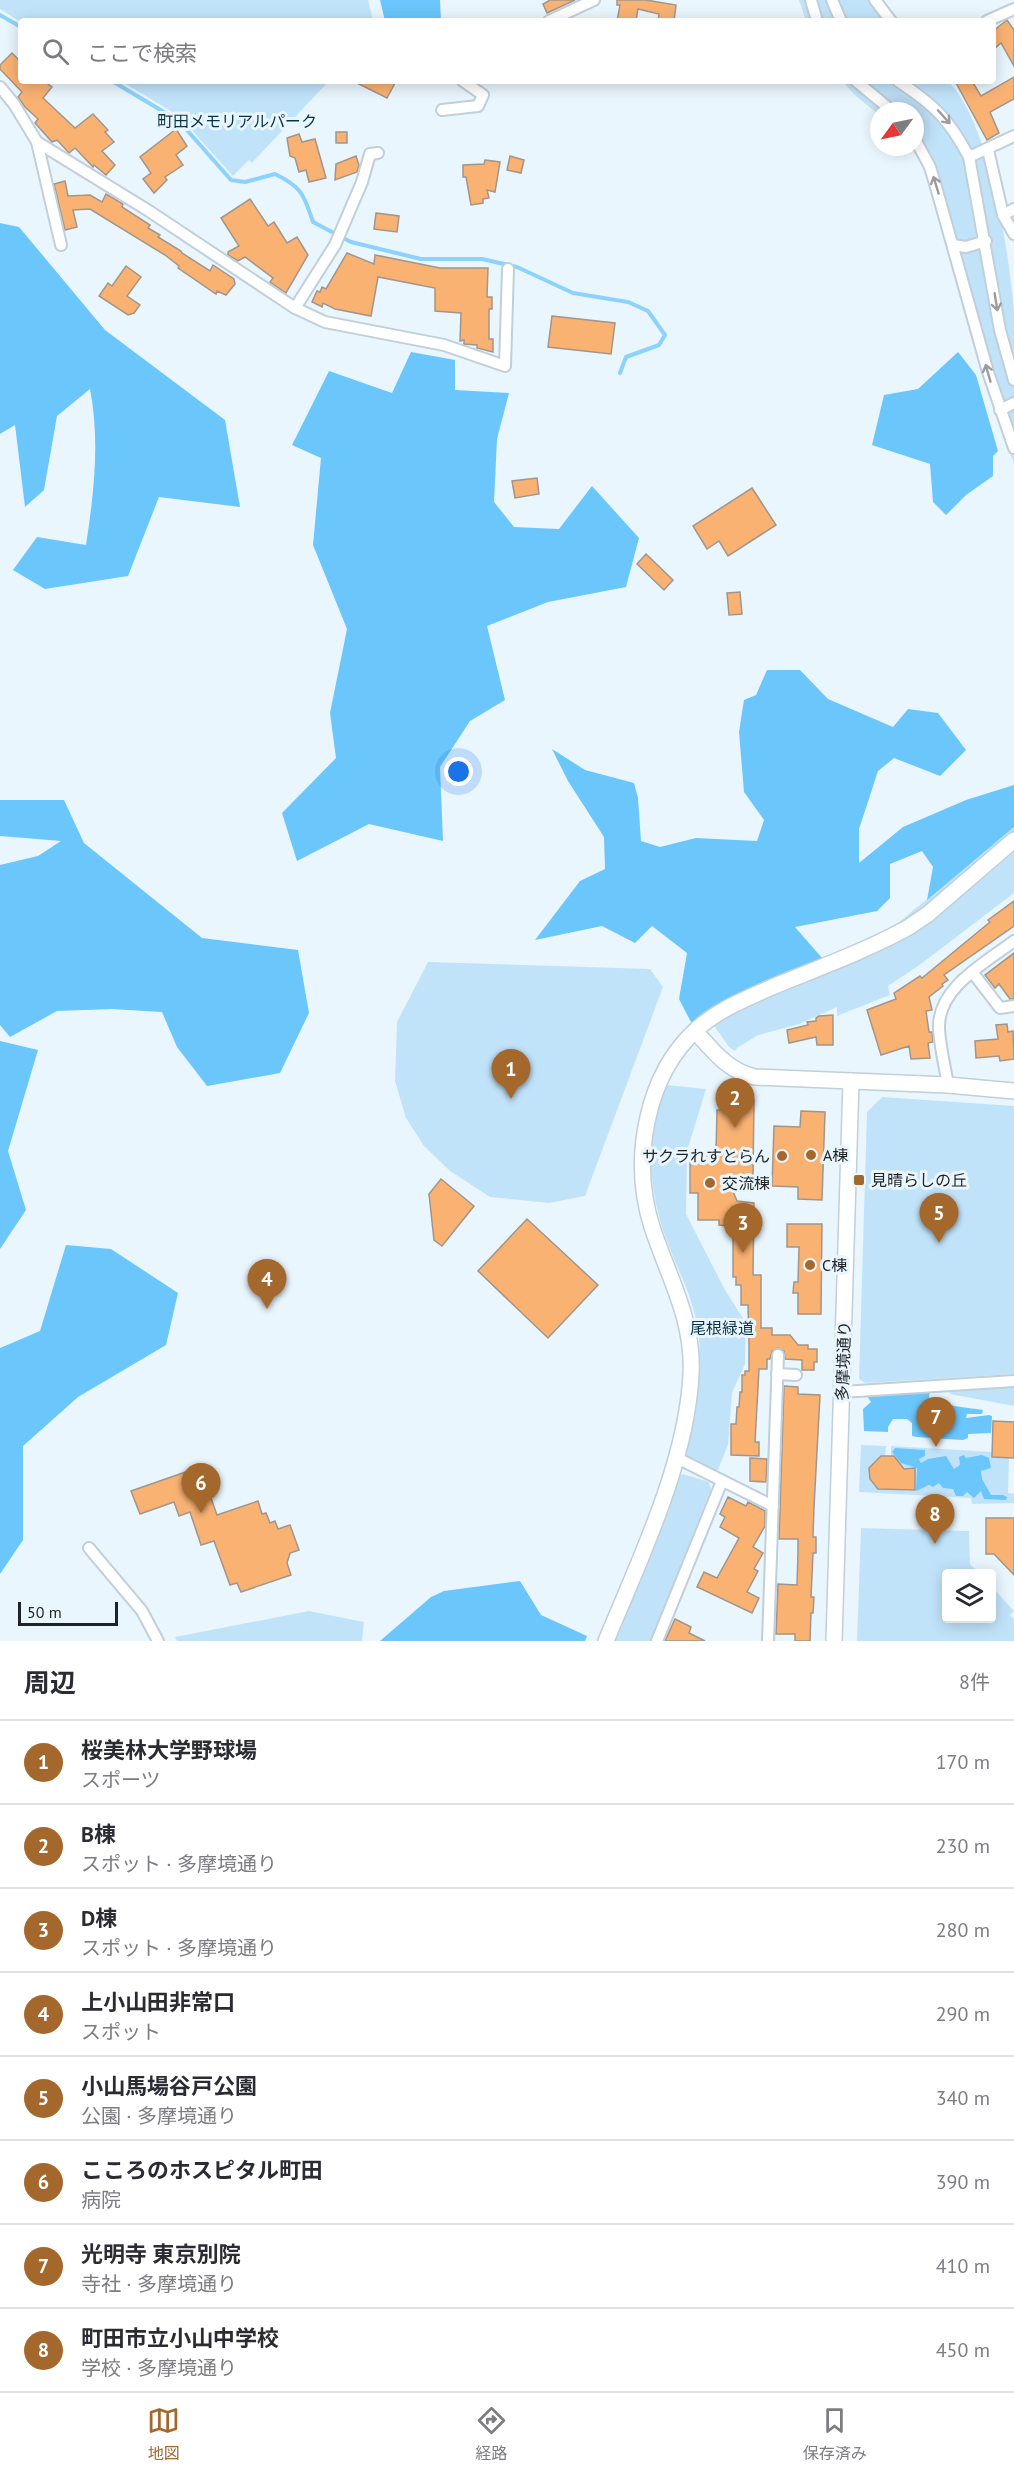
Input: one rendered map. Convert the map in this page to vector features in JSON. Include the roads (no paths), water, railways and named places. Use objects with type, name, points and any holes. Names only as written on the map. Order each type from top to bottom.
[{"type":"street","points":[[555,18],[594,0]]},
{"type":"street","points":[[811,0],[816,18]]},
{"type":"street","points":[[832,0],[840,18]]},
{"type":"street","points":[[874,0],[889,18]]},
{"type":"street","points":[[994,18],[1014,9]]},
{"type":"street","points":[[442,110],[478,106],[483,95],[467,84]]},
{"type":"street","points":[[860,84],[881,102]]},
{"type":"street","points":[[905,84],[934,106],[949,122],[969,157],[986,241],[1000,330],[1014,380]]},
{"type":"street","points":[[0,87],[14,104],[37,142],[62,245]]},
{"type":"street","points":[[969,157],[1014,136]]},
{"type":"street","points":[[37,142],[149,211],[295,308],[325,322],[444,345],[505,366],[508,269]]},
{"type":"street","points":[[988,150],[1003,215],[1014,234]]},
{"type":"street","points":[[295,308],[335,245],[362,182],[370,154],[378,153]]},
{"type":"street","points":[[924,156],[930,167],[1000,410],[1014,448]]},
{"type":"street","points":[[1003,215],[1014,209]]},
{"type":"street","points":[[953,245],[966,247],[986,241]]},
{"type":"street","points":[[1000,410],[1014,403]]},
{"type":"street","points":[[606,1641],[654,1526],[675,1457],[691,1374],[689,1336],[681,1300],[648,1212],[643,1164],[647,1120],[654,1095],[670,1065],[695,1031],[706,1021],[733,1005],[909,927],[1014,840]]},
{"type":"street","points":[[948,1085],[939,1029],[940,1013],[955,988],[1014,941]]},
{"type":"street","points":[[973,973],[1000,1008],[1014,1006]]},
{"type":"street","points":[[695,1031],[720,1058],[743,1074],[766,1078],[948,1085],[1014,1091]]},
{"type":"street","name":"多摩境通り","points":[[834,1641],[851,1081]]},
{"type":"street","points":[[768,1641],[778,1355]]},
{"type":"street","points":[[777,1374],[796,1375]]},
{"type":"street","points":[[842,1392],[1014,1381]]},
{"type":"street","points":[[675,1457],[772,1506]]},
{"type":"street","points":[[657,1641],[722,1481]]},
{"type":"street","points":[[89,1548],[142,1611],[158,1641]]},
{"type":"waterway","points":[[0,15],[18,25]]},
{"type":"waterway","points":[[117,84],[179,121],[231,180],[245,182],[275,174],[291,183],[301,193],[313,222],[351,242],[421,259],[482,259],[517,267],[573,293],[628,302],[648,311],[665,335],[659,345],[626,357],[620,373]]},
{"type":"place","name":"桜美林大学野球場","points":[[511,1099]]},
{"type":"place","name":"B棟","points":[[735,1128]]},
{"type":"place","name":"A棟","points":[[811,1155]]},
{"type":"place","name":"サクラれすとらん","points":[[782,1156]]},
{"type":"place","name":"見晴らしの丘","points":[[859,1180]]},
{"type":"place","name":"交流棟","points":[[710,1183]]},
{"type":"place","name":"小山馬場谷戸公園","points":[[939,1243]]},
{"type":"place","name":"D棟","points":[[743,1253]]},
{"type":"place","name":"C棟","points":[[810,1265]]},
{"type":"place","name":"上小山田非常口","points":[[267,1309]]},
{"type":"place","name":"光明寺 東京別院","points":[[936,1447]]},
{"type":"place","name":"こころのホスピタル町田","points":[[201,1513]]},
{"type":"place","name":"町田市立小山中学校","points":[[935,1544]]},
{"type":"park label","name":"町田メモリアルパーク","points":[[237,121]]},
{"type":"park label","name":"尾根緑道","points":[[722,1328]]}]
